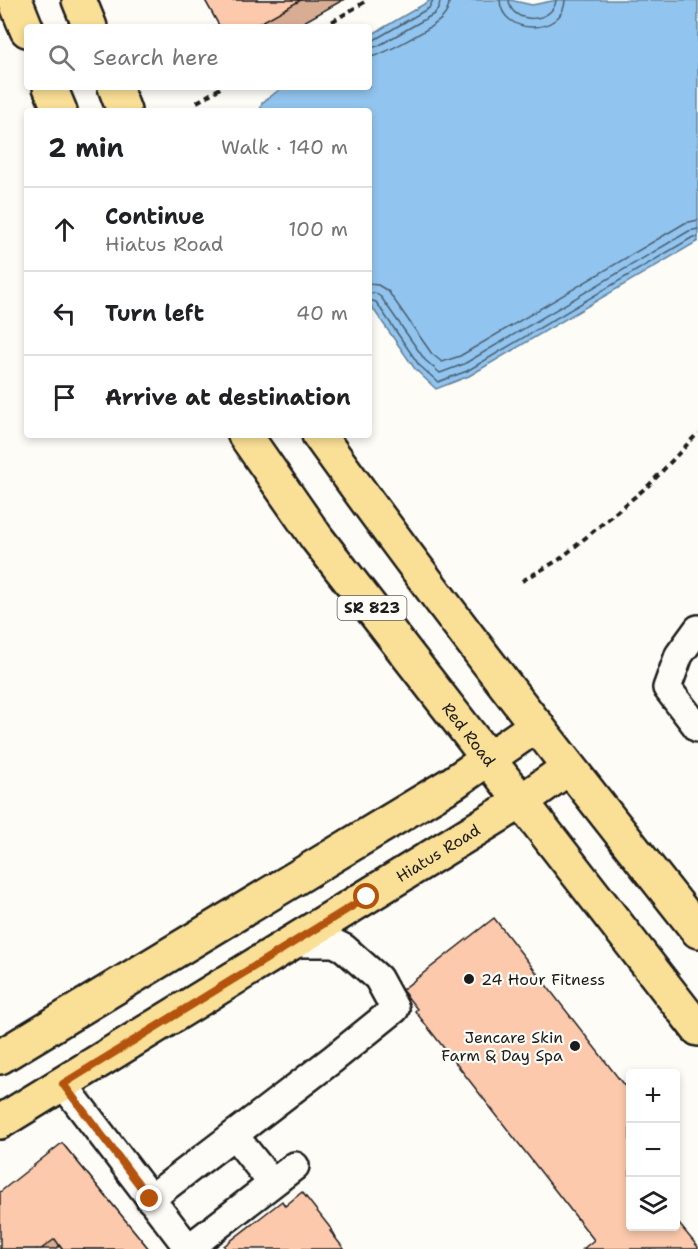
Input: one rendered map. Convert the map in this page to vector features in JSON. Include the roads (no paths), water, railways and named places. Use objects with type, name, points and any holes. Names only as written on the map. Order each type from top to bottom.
[{"type":"main road","points":[[15,0],[25,24]]},
{"type":"main road","points":[[80,0],[89,24]]},
{"type":"main road","points":[[51,90],[59,108]]},
{"type":"main road","points":[[116,90],[123,108]]},
{"type":"main road","name":"Red Road","points":[[247,438],[316,537],[490,758],[698,1029]]},
{"type":"main road","points":[[321,438],[568,768],[698,931]]},
{"type":"main road","points":[[0,1057],[453,783],[537,725]]},
{"type":"main road","name":"Hiatus Road","points":[[0,1122],[522,801],[568,768]]},
{"type":"street","points":[[698,629],[679,654],[667,688],[698,728]]},
{"type":"street","points":[[150,1199],[395,1009],[378,978],[344,948],[334,943],[291,943]]},
{"type":"street","points":[[63,1084],[189,1249],[295,1166]]},
{"type":"street","points":[[234,1135],[272,1183]]},
{"type":"water","points":[[431,0],[510,0],[532,5],[557,0],[698,0],[698,241],[469,376],[436,389],[415,369],[372,307],[372,108],[261,108],[262,103],[279,90],[372,90],[372,34]]},
{"type":"place","name":"24 Hour Fitness","points":[[469,979]]},
{"type":"place","name":"Jencare Skin Farm & Day Spa","points":[[575,1046]]}]
